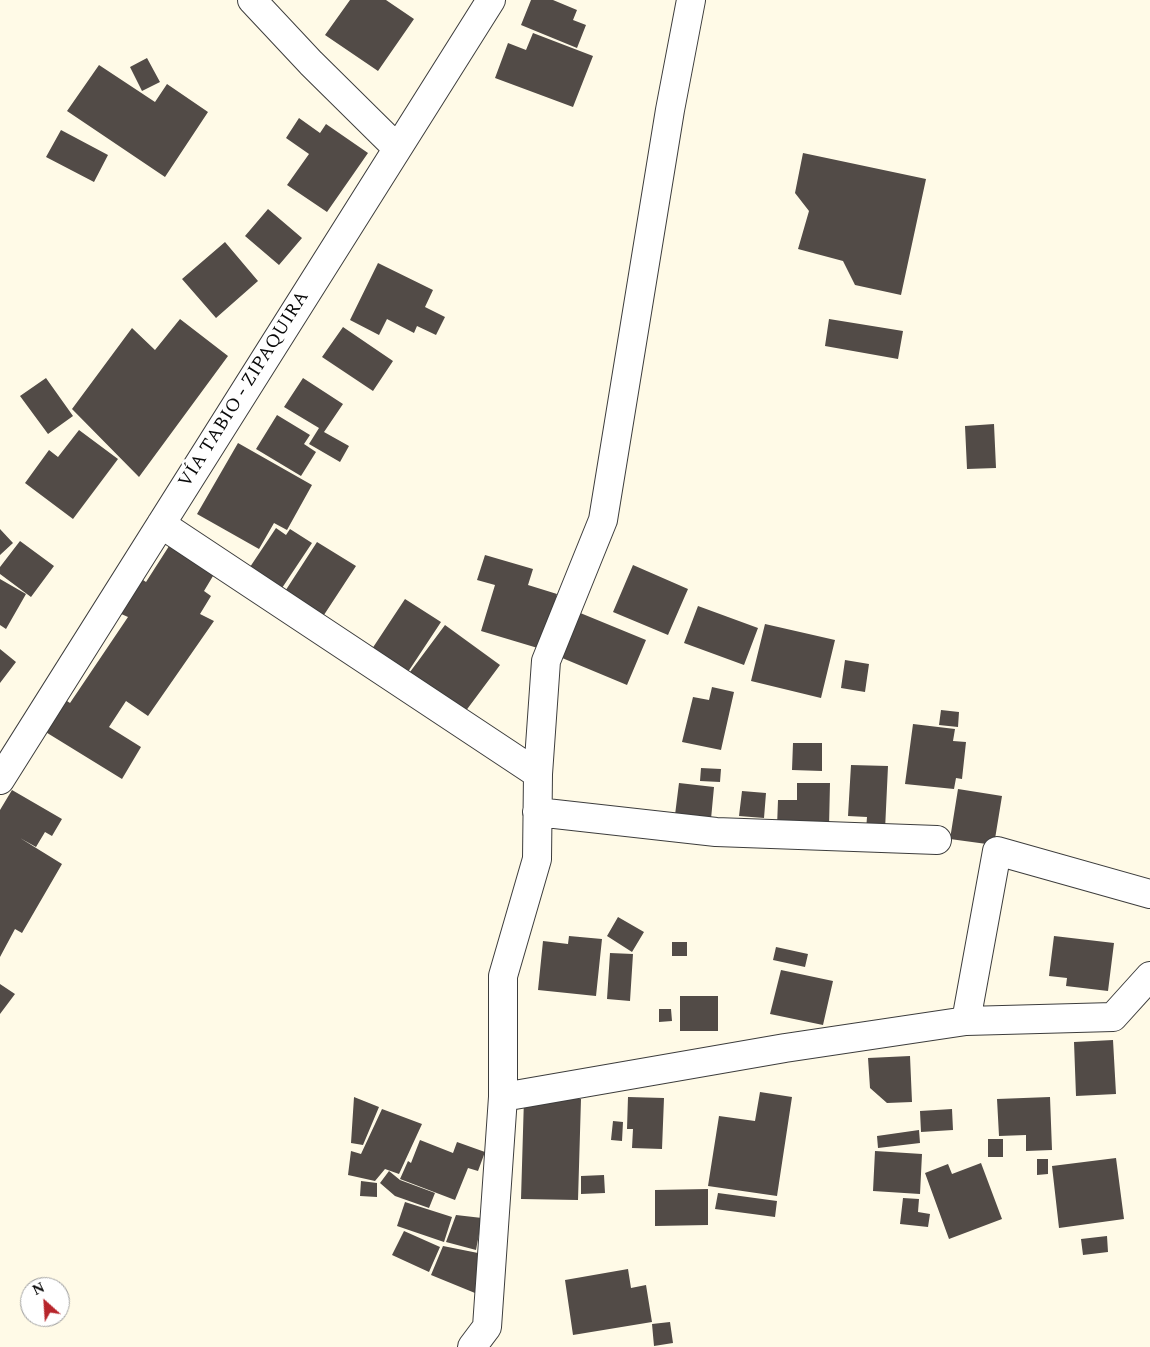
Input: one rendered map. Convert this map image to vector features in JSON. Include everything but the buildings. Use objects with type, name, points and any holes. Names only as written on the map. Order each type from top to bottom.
[{"type":"street","points":[[252,0],[311,64],[397,148]]},
{"type":"street","name":"VÍA TABIO - ZIPAQUIRA","points":[[0,780],[491,0]]},
{"type":"street","points":[[472,1347],[487,1327],[503,1097],[503,976],[537,859],[538,774],[546,661],[603,520],[670,110],[691,0]]},
{"type":"street","points":[[162,524],[538,774]]},
{"type":"street","points":[[537,812],[716,832],[937,840]]},
{"type":"street","points":[[966,1022],[997,851],[1150,894]]},
{"type":"street","points":[[503,1097],[785,1048],[966,1022],[1113,1017],[1150,976]]}]
